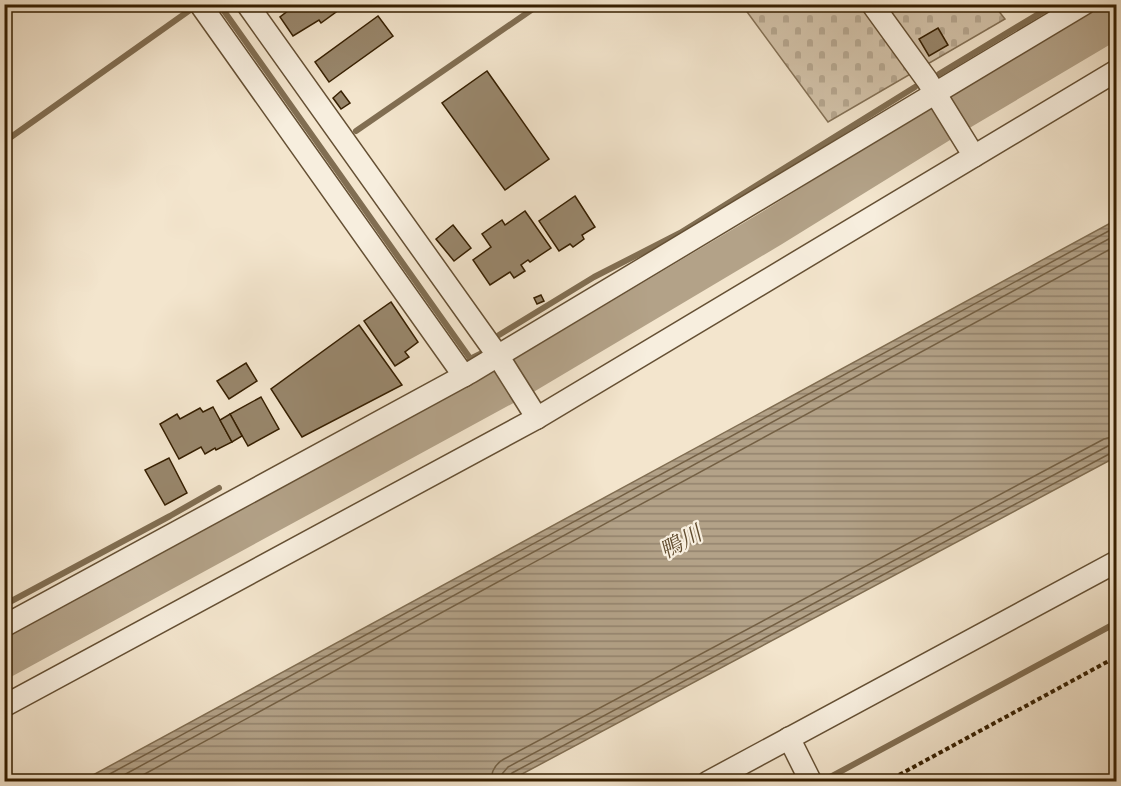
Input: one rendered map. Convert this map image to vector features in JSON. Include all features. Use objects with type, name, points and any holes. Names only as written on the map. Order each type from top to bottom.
[{"type":"street","points":[[200,4],[485,368],[520,393],[537,418]]},
{"type":"street","points":[[247,4],[485,368]]},
{"type":"street","points":[[872,4],[938,97],[970,149]]},
{"type":"street","points":[[4,626],[485,368],[938,97],[1084,4]]},
{"type":"street","points":[[4,706],[537,418],[970,149],[1116,71]]},
{"type":"street","points":[[708,782],[792,745],[1116,562]]},
{"type":"street","points":[[792,745],[811,782]]},
{"type":"path","points":[[886,782],[1116,657]]},
{"type":"green space","points":[[742,5],[994,5],[1005,19],[828,122]]},
{"type":"water","name":"鴨川","points":[[1116,220],[1116,457],[509,781],[82,781]]},
{"type":"building","points":[[297,4],[330,4],[336,12],[321,23],[319,20],[293,36],[280,17]]},
{"type":"building","points":[[378,16],[393,36],[329,82],[315,62]]},
{"type":"building","points":[[938,28],[948,45],[929,56],[919,39]]},
{"type":"building","points":[[487,71],[549,159],[505,190],[442,103]]},
{"type":"building","points":[[341,91],[350,103],[341,109],[333,98]]},
{"type":"building","points":[[575,196],[595,227],[582,235],[584,239],[573,247],[570,244],[559,251],[539,221]]},
{"type":"building","points":[[525,211],[551,248],[530,262],[528,260],[521,265],[525,271],[514,278],[510,272],[490,285],[473,260],[491,247],[482,234],[502,220],[505,225]]},
{"type":"building","points":[[453,225],[471,248],[454,261],[436,239]]},
{"type":"building","points":[[541,295],[544,301],[537,304],[534,298]]},
{"type":"building","points":[[391,302],[418,342],[405,352],[409,357],[395,366],[364,321]]},
{"type":"building","points":[[359,325],[402,385],[302,437],[271,389]]},
{"type":"building","points":[[246,363],[257,381],[229,399],[217,381]]},
{"type":"building","points":[[261,397],[279,429],[248,446],[230,414]]},
{"type":"building","points":[[213,407],[232,442],[205,454],[201,447],[179,459],[160,424],[177,414],[180,419],[200,408],[203,412]]},
{"type":"building","points":[[230,414],[242,436],[232,442],[220,420]]},
{"type":"building","points":[[169,458],[187,493],[165,505],[145,470]]},
{"type":"waterway","points":[[219,4],[494,392]]},
{"type":"waterway","points":[[356,131],[540,4]]},
{"type":"waterway","points":[[939,74],[1055,4]]},
{"type":"waterway","points":[[4,142],[190,10]]},
{"type":"waterway","points":[[4,659],[525,375],[1116,19]]},
{"type":"waterway","points":[[499,335],[594,277],[680,233],[915,87]]},
{"type":"waterway","points":[[470,359],[480,354]]},
{"type":"waterway","points":[[4,605],[219,488]]},
{"type":"waterway","points":[[821,782],[1116,623]]}]
